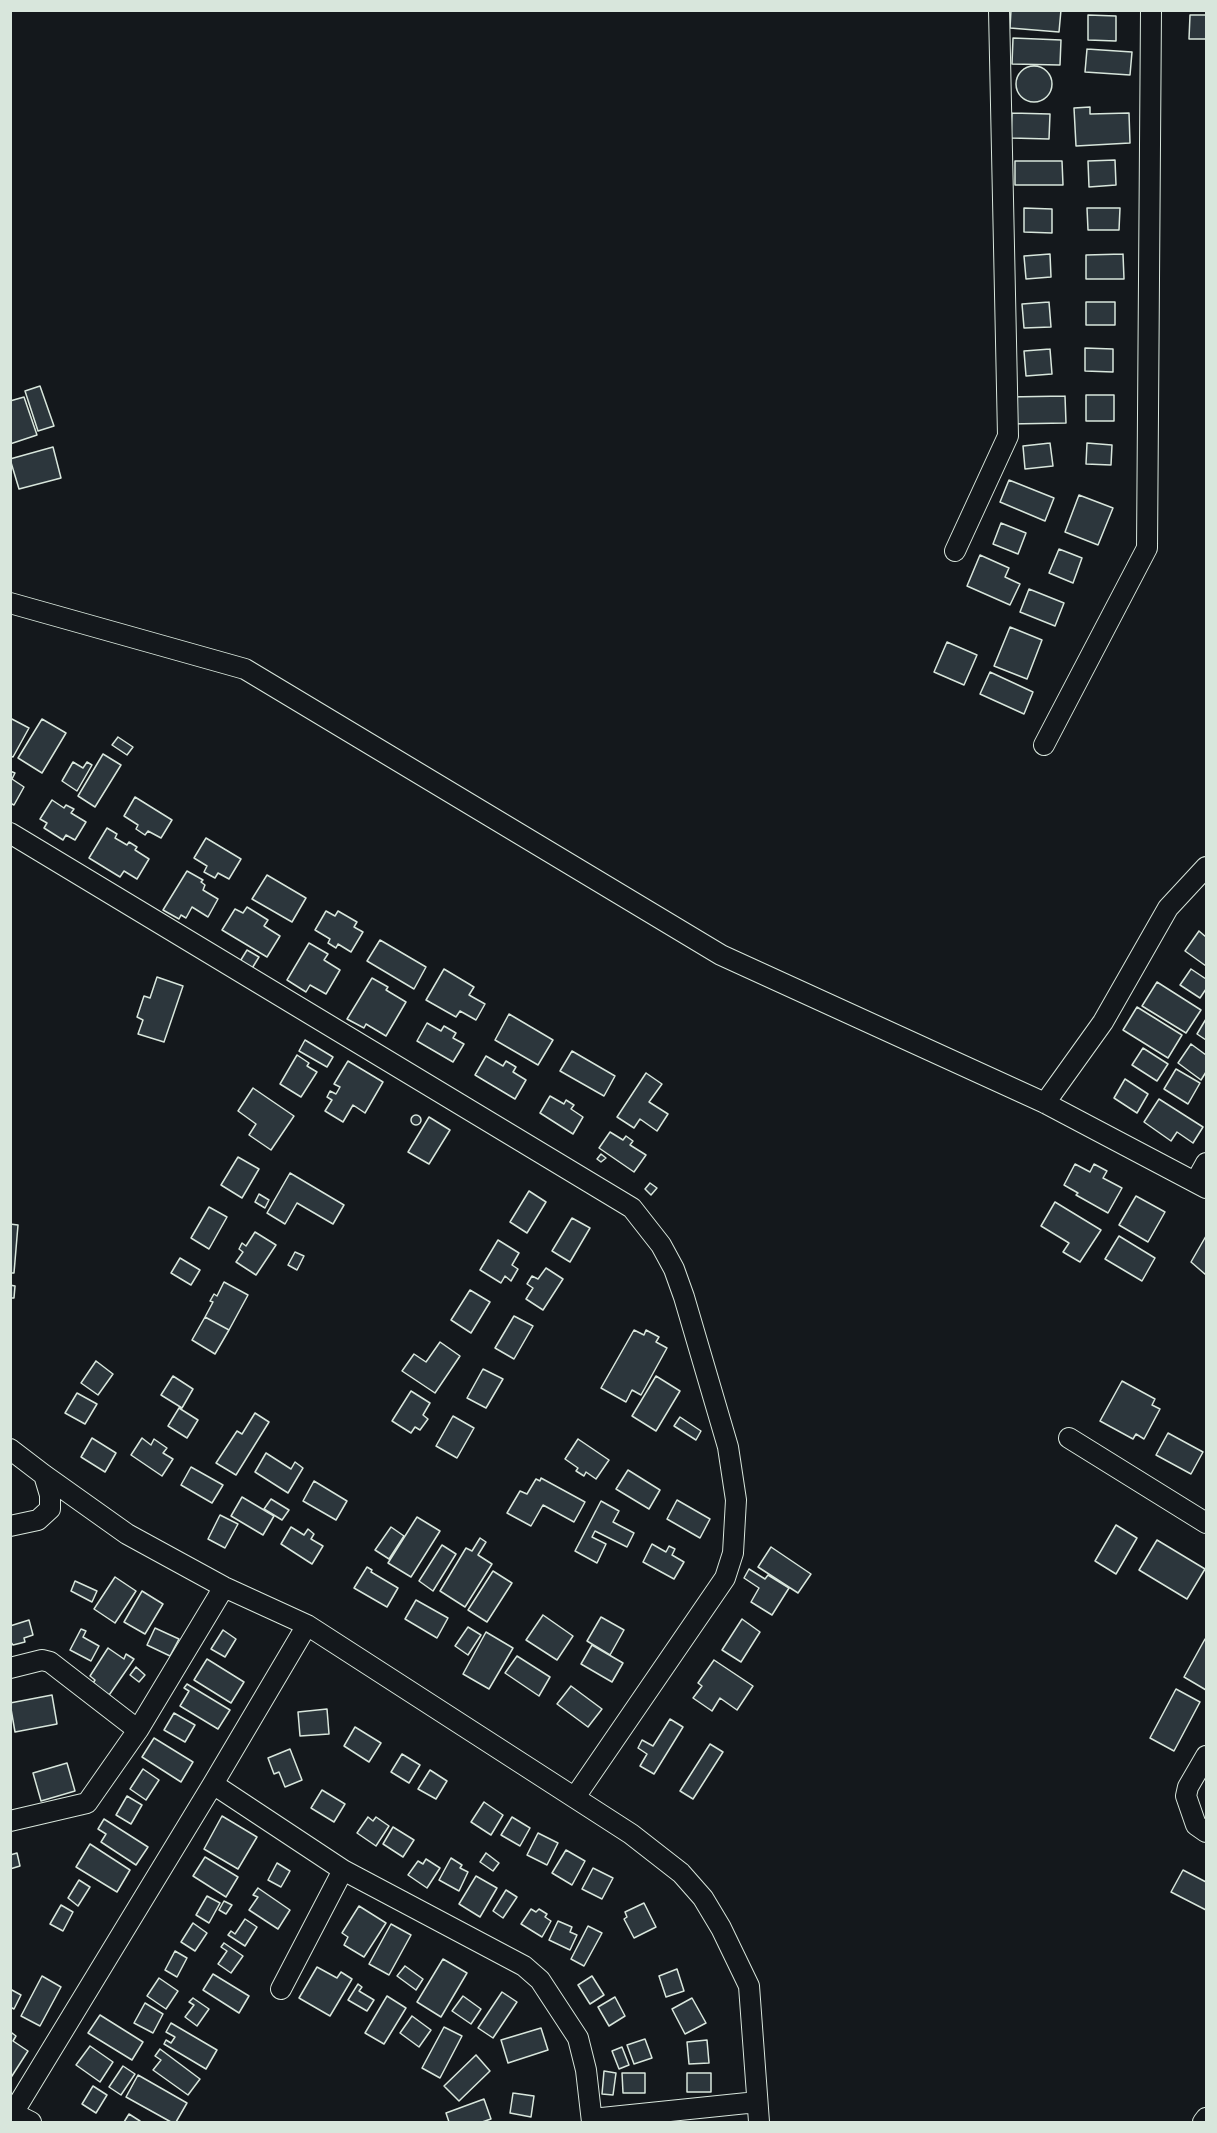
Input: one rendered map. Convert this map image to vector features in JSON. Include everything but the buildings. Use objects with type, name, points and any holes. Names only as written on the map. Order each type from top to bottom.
[{"type":"street","points":[[955,551],[1008,436],[999,10]]},
{"type":"street","points":[[1044,745],[1147,548],[1151,10]]},
{"type":"street","points":[[10,603],[245,669],[722,955],[1045,1103],[1201,1184],[1206,1163]]},
{"type":"street","points":[[10,832],[632,1208],[661,1245],[674,1269],[684,1298],[728,1447],[736,1500],[733,1553],[725,1578],[575,1797]]},
{"type":"street","points":[[1045,1103],[1103,1022],[1168,908],[1206,867]]},
{"type":"street","points":[[1069,1438],[1206,1523]]},
{"type":"street","points":[[10,1449],[127,1534],[224,1587],[307,1625],[631,1834],[681,1873],[703,1898],[715,1918],[748,1986],[759,2122]]},
{"type":"street","points":[[10,1526],[38,1520],[50,1509],[50,1495],[44,1475]]},
{"type":"street","points":[[10,1821],[87,1803],[138,1731],[224,1587]]},
{"type":"street","points":[[31,2122],[12,2113],[213,1784],[307,1625]]},
{"type":"street","points":[[10,1668],[42,1660],[50,1662],[138,1731]]},
{"type":"street","points":[[1206,1756],[1188,1787],[1186,1796],[1196,1825],[1206,1833]]},
{"type":"street","points":[[213,1784],[344,1870],[524,1966],[540,1980],[578,2038],[586,2070],[592,2121],[757,2102]]},
{"type":"street","points":[[281,1989],[344,1870]]},
{"type":"street","points":[[1203,2122],[1206,2118]]}]
